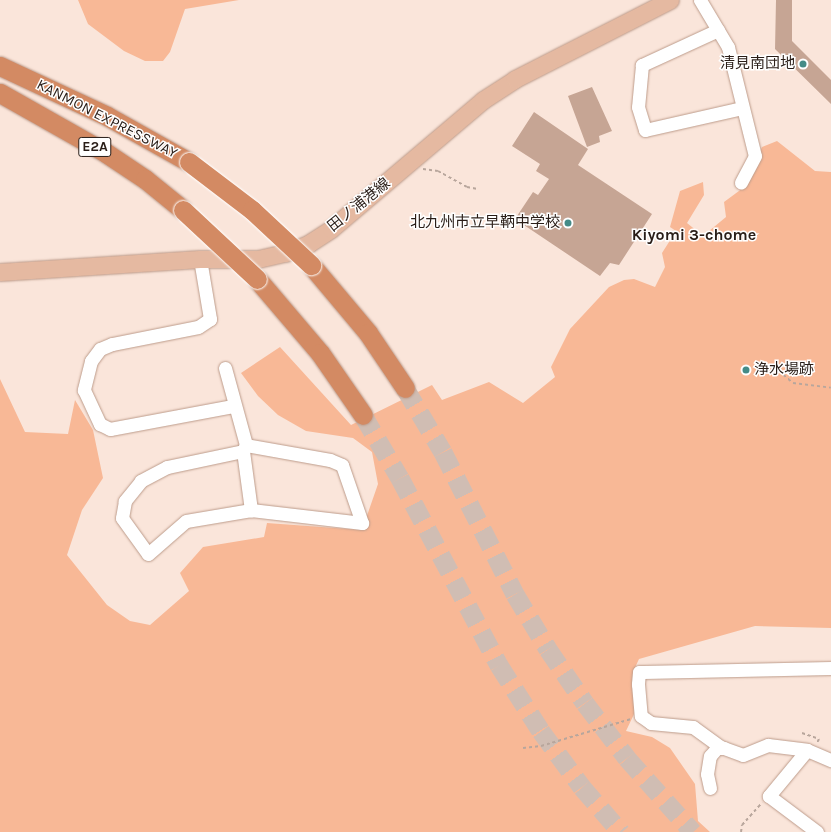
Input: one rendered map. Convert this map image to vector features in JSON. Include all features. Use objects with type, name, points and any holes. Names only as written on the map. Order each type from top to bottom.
[{"type":"highway","name":"KANMON EXPRESSWAY","points":[[0,66],[107,116],[189,162],[252,210],[311,265],[368,333],[405,388]]},
{"type":"highway","name":"KANMON EXPRESSWAY","points":[[0,94],[106,153],[145,179],[183,210],[257,279],[320,352],[363,415]]},
{"type":"main road","name":"田ノ浦港線","points":[[0,272],[200,259],[258,259],[285,254],[308,244],[331,229],[410,164],[483,100],[515,79],[670,0]]},
{"type":"street","points":[[700,0],[728,48],[755,156],[741,182]]},
{"type":"street","points":[[718,30],[642,65],[638,107],[645,130],[742,108]]},
{"type":"street","points":[[200,259],[210,319],[198,328],[112,344],[100,349],[91,361],[84,390],[100,424],[110,429],[233,406]]},
{"type":"street","points":[[224,368],[244,448],[251,510]]},
{"type":"street","points":[[244,448],[330,460],[342,465],[362,523],[251,510],[186,521],[148,554],[122,518],[125,501],[141,481],[167,467],[244,448]]},
{"type":"street","points":[[831,668],[639,672],[641,716],[651,723],[692,727],[724,748],[743,755],[768,745],[807,750],[831,760]]},
{"type":"street","points":[[710,788],[707,774],[710,756],[717,748],[724,748]]},
{"type":"street","points":[[807,750],[769,796],[818,832]]},
{"type":"path","points":[[410,164],[414,167],[438,171],[467,187],[478,189]]},
{"type":"path","points":[[779,372],[793,383],[831,388]]},
{"type":"path","points":[[523,748],[540,746],[641,716]]},
{"type":"path","points":[[741,832],[742,825],[769,796]]},
{"type":"shaded area","points":[[78,0],[239,0],[185,9],[170,52],[163,61],[145,61],[124,51],[88,24]]},
{"type":"shaded area","points":[[777,141],[815,171],[831,172],[831,628],[755,626],[639,659],[633,672],[635,712],[626,731],[652,737],[670,748],[695,784],[698,821],[710,832],[0,832],[0,379],[25,432],[68,434],[75,400],[93,430],[103,478],[82,510],[67,555],[107,605],[130,621],[150,625],[189,591],[180,573],[203,547],[264,537],[267,523],[362,530],[378,484],[372,452],[353,438],[306,431],[278,415],[258,396],[241,373],[280,347],[351,425],[432,385],[442,400],[489,382],[523,403],[555,377],[551,367],[570,329],[609,287],[624,280],[634,279],[655,287],[665,267],[662,253],[676,231],[670,227],[680,191],[703,182],[704,195],[687,223],[703,236],[726,217],[724,202],[743,188],[762,147]]},
{"type":"building","name":"清見南団地","points":[[776,0],[792,0],[792,41],[831,80],[831,104],[775,49]]},
{"type":"building","points":[[592,87],[612,131],[599,136],[600,142],[587,147],[568,96]]},
{"type":"building","points":[[534,112],[588,149],[578,165],[652,214],[619,265],[610,263],[600,276],[515,219],[533,192],[538,195],[549,179],[536,171],[540,164],[512,146]]},
{"type":"tunnel","points":[[405,388],[443,452],[515,594],[548,649],[585,703],[627,758],[693,832]]},
{"type":"tunnel","points":[[363,415],[400,478],[499,665],[541,731],[582,787],[621,832]]},
{"type":"place","name":"清見南団地","points":[[803,64]]},
{"type":"place","name":"北九州市立早鞆中学校","points":[[568,223]]},
{"type":"place","name":"浄水場跡","points":[[746,370]]},
{"type":"district","name":"Kiyomi 3-chome","points":[[694,235]]}]
